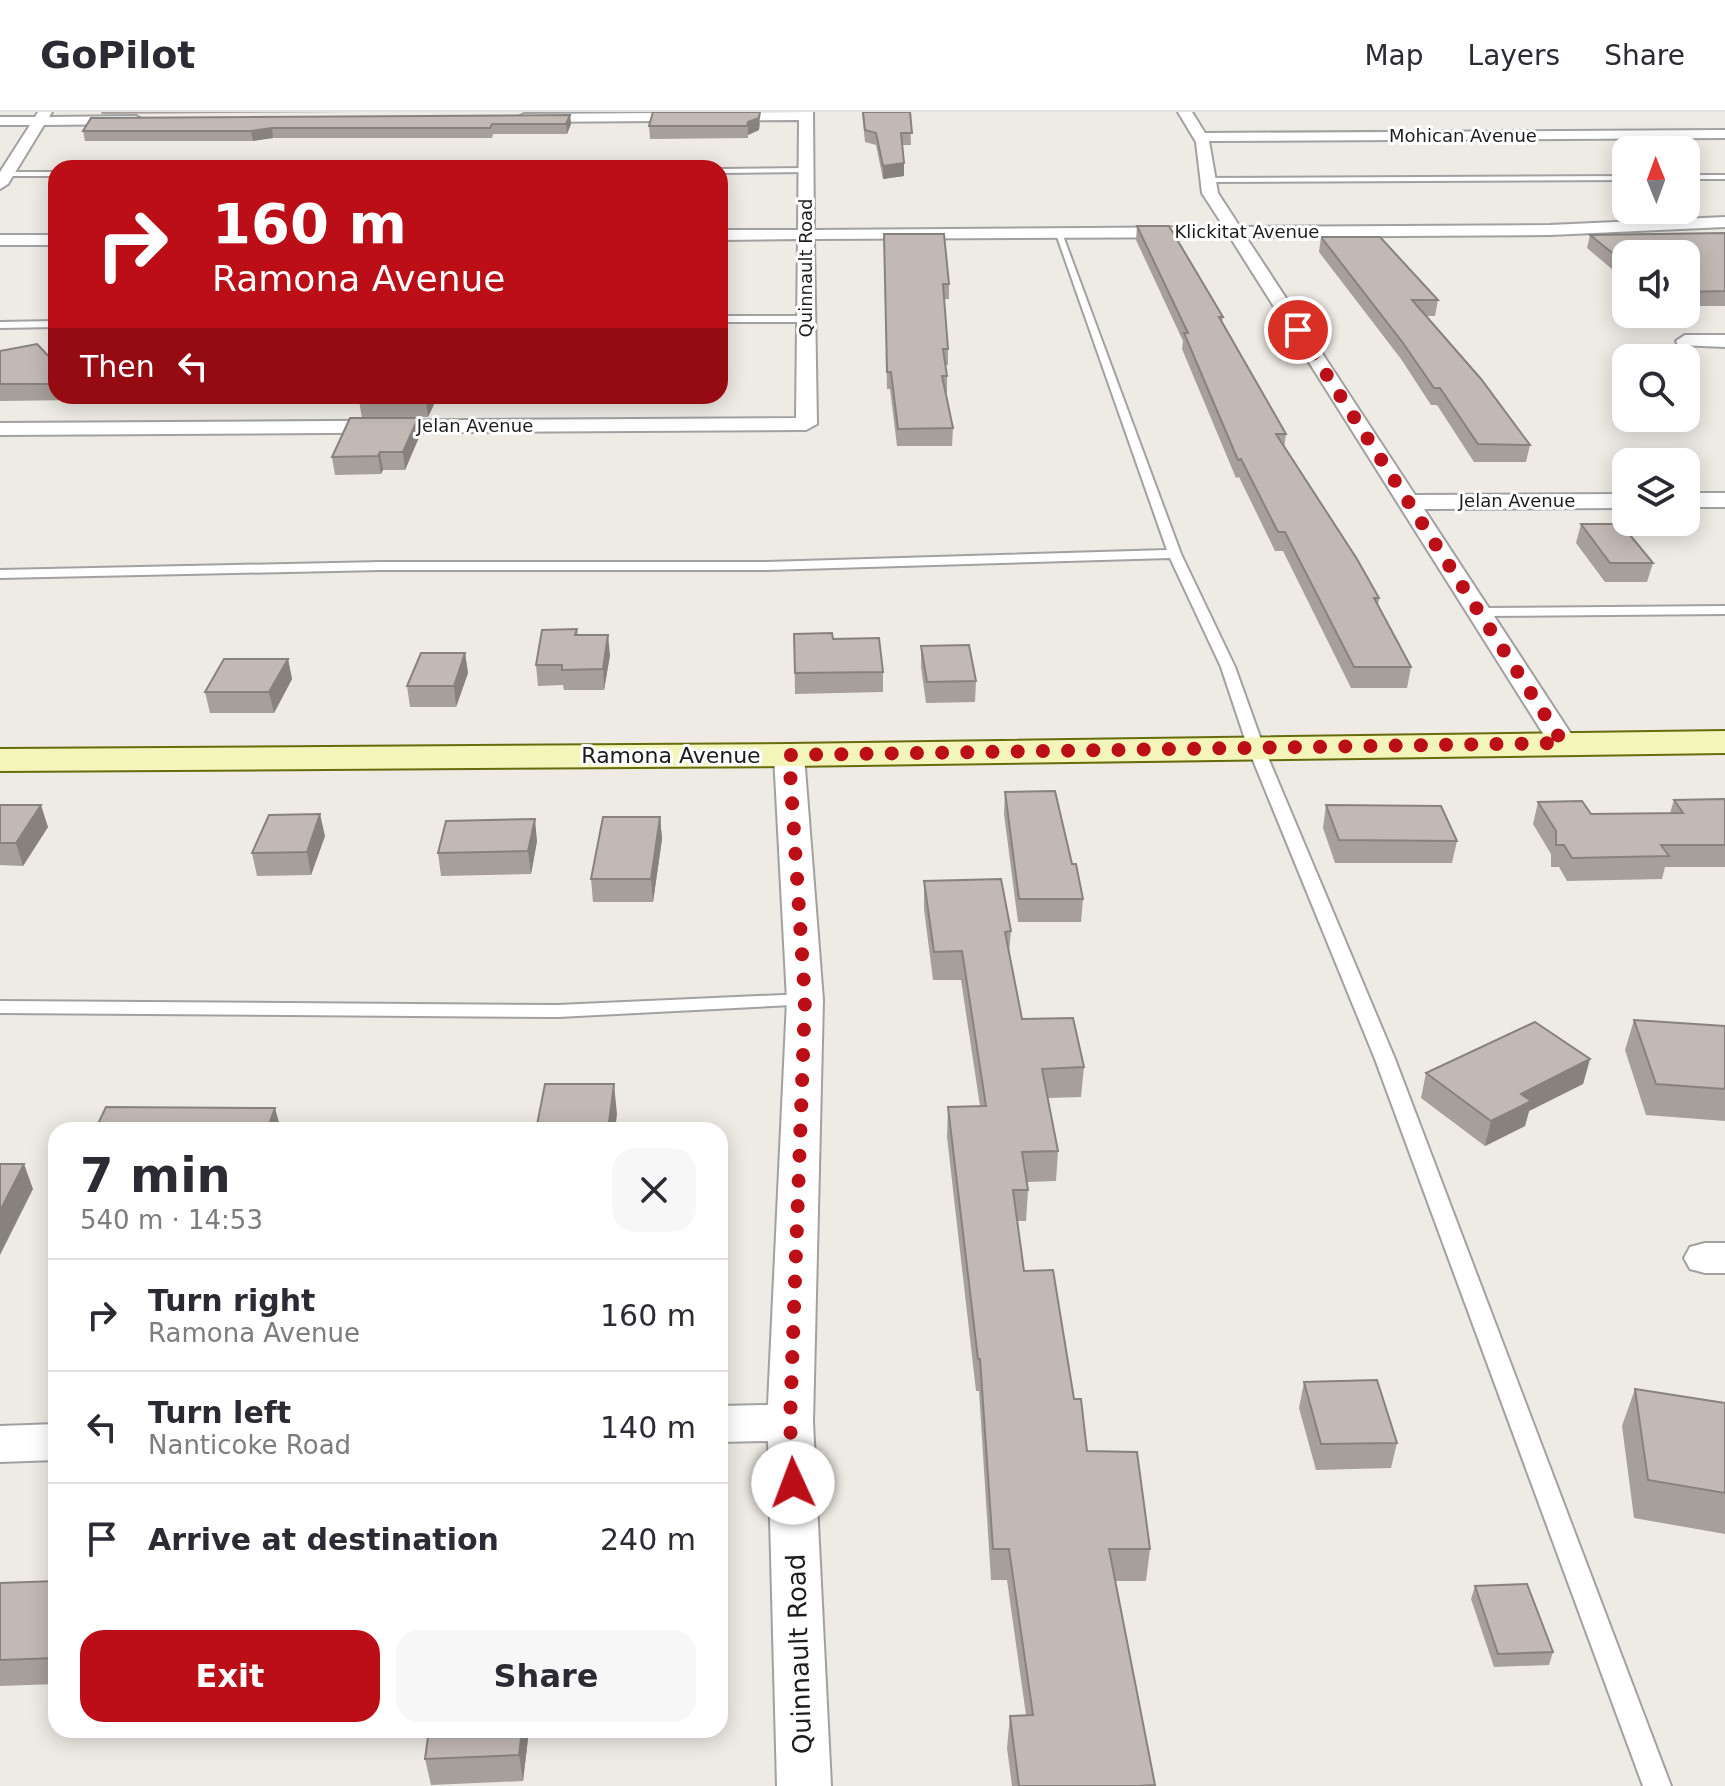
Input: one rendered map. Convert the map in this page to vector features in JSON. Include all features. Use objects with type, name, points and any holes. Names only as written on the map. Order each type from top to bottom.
[{"type":"street","points":[[1185,112],[1201,137],[1205,180],[1235,232],[1563,743]]},
{"type":"street","points":[[510,118],[806,114]]},
{"type":"street","name":"Quinnault Road","points":[[806,114],[806,424]]},
{"type":"street","points":[[2,177],[42,116]]},
{"type":"street","points":[[0,121],[42,116],[147,120]]},
{"type":"street","name":"Mohican Avenue","points":[[1201,137],[1725,134]]},
{"type":"street","name":"Klickitat Avenue","points":[[728,235],[1550,230],[1725,222]]},
{"type":"street","points":[[0,240],[48,240]]},
{"type":"street","points":[[1685,341],[1725,341]]},
{"type":"street","name":"Jelan Avenue","points":[[0,429],[806,424]]},
{"type":"street","points":[[1700,500],[1725,500]]},
{"type":"street","name":"Jelan Avenue","points":[[1408,502],[1612,501]]},
{"type":"street","name":"Ramona Avenue","points":[[0,760],[789,755],[1725,742]]},
{"type":"street","name":"Quinnault Road","points":[[789,755],[805,1000],[790,1422],[804,1786]]},
{"type":"street","points":[[728,1424],[790,1422]]},
{"type":"street","points":[[0,1444],[48,1442]]},
{"type":"lane","points":[[728,171],[806,170]]},
{"type":"lane","points":[[2,177],[48,174]]},
{"type":"lane","points":[[1700,177],[1725,177]]},
{"type":"lane","points":[[1205,180],[1612,178]]},
{"type":"lane","points":[[1058,233],[1175,554],[1228,667],[1256,748],[1385,1059],[1657,1786]]},
{"type":"lane","points":[[728,319],[806,319]]},
{"type":"lane","points":[[0,325],[48,324]]},
{"type":"lane","points":[[0,574],[381,566],[767,566],[1175,554]]},
{"type":"lane","points":[[1481,612],[1725,610]]},
{"type":"lane","points":[[0,1007],[558,1011],[805,1000]]},
{"type":"building","points":[[653,112],[760,112],[759,118],[748,122],[747,126],[649,126]]},
{"type":"building","points":[[863,112],[910,112],[912,133],[901,133],[904,163],[883,166],[876,133],[865,130]]},
{"type":"building","points":[[570,115],[566,124],[492,124],[490,128],[83,131],[91,118]]},
{"type":"building","points":[[1137,226],[1169,226],[1223,317],[1219,317],[1286,434],[1276,434],[1357,559],[1411,667],[1354,667],[1285,532],[1278,532],[1241,459],[1238,460],[1184,333],[1188,333]]},
{"type":"building","points":[[1725,233],[1725,291],[1700,292],[1700,240],[1612,240],[1612,253],[1590,235]]},
{"type":"building","points":[[884,234],[944,234],[949,284],[943,284],[948,349],[943,349],[947,376],[942,376],[953,428],[898,429],[891,372],[887,372]]},
{"type":"building","points":[[1321,237],[1380,237],[1438,300],[1412,300],[1481,379],[1530,445],[1478,444],[1440,388],[1434,388]]},
{"type":"building","points":[[37,344],[48,356],[48,384],[0,384],[0,351]]},
{"type":"building","points":[[350,418],[418,418],[403,452],[332,457]]},
{"type":"building","points":[[1581,524],[1612,524],[1612,536],[1631,536],[1653,563],[1610,563]]},
{"type":"building","points":[[577,629],[575,635],[608,635],[603,669],[562,670],[562,665],[536,665],[542,630]]},
{"type":"building","points":[[832,633],[833,639],[879,638],[883,672],[795,673],[794,634]]},
{"type":"building","points":[[969,645],[976,681],[927,682],[921,646]]},
{"type":"building","points":[[421,653],[465,653],[454,686],[407,686]]},
{"type":"building","points":[[224,659],[288,659],[269,692],[205,692]]},
{"type":"building","points":[[1055,791],[1083,899],[1019,899],[1005,792]]},
{"type":"building","points":[[1725,799],[1725,845],[1661,845],[1669,856],[1572,858],[1564,845],[1556,845],[1556,831],[1538,802],[1582,801],[1591,814],[1683,813],[1674,800]]},
{"type":"building","points":[[0,805],[41,805],[16,843],[0,843]]},
{"type":"building","points":[[1326,805],[1441,806],[1457,841],[1339,840]]},
{"type":"building","points":[[320,814],[307,852],[252,853],[269,815]]},
{"type":"building","points":[[603,817],[660,817],[651,879],[591,879]]},
{"type":"building","points":[[535,819],[528,851],[438,853],[446,821]]},
{"type":"building","points":[[1001,879],[1011,931],[1005,932],[1022,1019],[1073,1018],[1084,1067],[1042,1069],[1058,1151],[1022,1152],[1028,1190],[1013,1190],[1024,1271],[1053,1270],[1074,1399],[1081,1399],[1087,1451],[1137,1452],[1150,1549],[1109,1549],[1155,1785],[1019,1786],[1010,1716],[1033,1715],[1009,1549],[993,1549],[980,1359],[948,1107],[986,1106],[962,951],[934,952],[924,881]]},
{"type":"building","points":[[1634,1020],[1725,1026],[1725,1089],[1656,1084]]},
{"type":"building","points":[[1535,1022],[1590,1059],[1521,1094],[1531,1101],[1491,1121],[1426,1073]]},
{"type":"building","points":[[545,1084],[614,1084],[609,1122],[538,1122]]},
{"type":"building","points":[[106,1107],[275,1108],[270,1122],[99,1122]]},
{"type":"building","points":[[0,1164],[24,1164],[0,1211]]},
{"type":"building","points":[[1377,1380],[1397,1443],[1321,1444],[1304,1382]]},
{"type":"building","points":[[1635,1389],[1725,1403],[1725,1493],[1648,1480]]},
{"type":"building","points":[[48,1581],[48,1658],[0,1660],[0,1583]]},
{"type":"building","points":[[1527,1584],[1553,1652],[1498,1654],[1475,1586]]},
{"type":"building","points":[[428,1738],[521,1738],[519,1755],[425,1759]]},
{"type":"route","points":[[793,1483],[790,1422],[805,1000],[789,755],[1563,743],[1298,330]]}]
